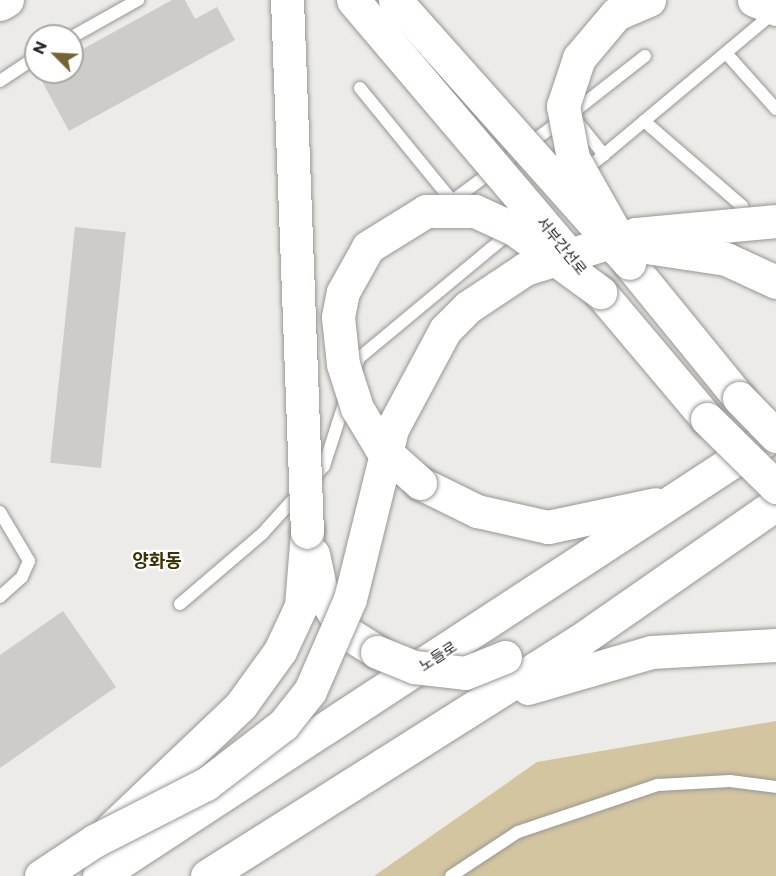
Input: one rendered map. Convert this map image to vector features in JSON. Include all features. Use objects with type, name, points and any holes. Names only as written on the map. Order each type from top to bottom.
[{"type":"main road","points":[[0,4],[7,0]]},
{"type":"main road","points":[[67,876],[241,705],[280,651],[301,606],[307,532],[287,0]]},
{"type":"main road","name":"서부간선로","points":[[353,0],[707,420],[776,487]]},
{"type":"main road","points":[[395,0],[619,253],[739,398],[776,435]]},
{"type":"main road","points":[[619,253],[573,158],[563,106],[579,58],[616,14],[649,0]]},
{"type":"main road","points":[[754,0],[776,10]]},
{"type":"main road","points":[[600,292],[514,229],[475,211],[426,211],[368,247],[343,292],[339,317],[343,364],[369,430],[420,483],[477,511],[548,526],[633,512],[692,492]]},
{"type":"main road","points":[[619,253],[636,234],[776,221]]},
{"type":"main road","points":[[41,876],[94,841],[206,784],[283,725],[326,664],[350,599],[392,429],[445,330],[490,290],[525,269],[619,253],[700,253],[776,282]]},
{"type":"main road","name":"노들로","points":[[99,876],[692,492],[776,435]]},
{"type":"main road","points":[[207,876],[579,640],[776,504]]},
{"type":"main road","points":[[307,532],[321,591],[344,631],[377,652],[414,667],[465,673],[505,657],[579,640]]},
{"type":"main road","points":[[467,710],[568,674],[651,652],[776,645]]},
{"type":"lane","points":[[84,30],[138,0]]},
{"type":"lane","points":[[180,604],[262,534],[324,466],[359,358],[776,10]]},
{"type":"lane","points":[[403,44],[505,162]]},
{"type":"lane","points":[[726,53],[776,109]]},
{"type":"lane","points":[[360,88],[452,201],[571,114],[645,56]]},
{"type":"lane","points":[[0,81],[24,65]]},
{"type":"lane","points":[[571,114],[604,154]]},
{"type":"lane","points":[[644,121],[742,206]]},
{"type":"lane","points":[[0,512],[29,561],[22,577],[0,597]]},
{"type":"lane","points":[[452,876],[518,832],[658,785],[730,781],[776,787]]},
{"type":"shaded area","points":[[776,721],[776,876],[374,876],[537,762]]},
{"type":"building","points":[[172,0],[185,0],[195,19],[217,7],[235,40],[69,131],[43,84],[84,84],[84,48]]},
{"type":"building","points":[[75,227],[126,232],[101,468],[50,463]]},
{"type":"building","points":[[63,611],[116,687],[0,768],[0,655]]},
{"type":"district","name":"양화동","points":[[157,560]]}]
